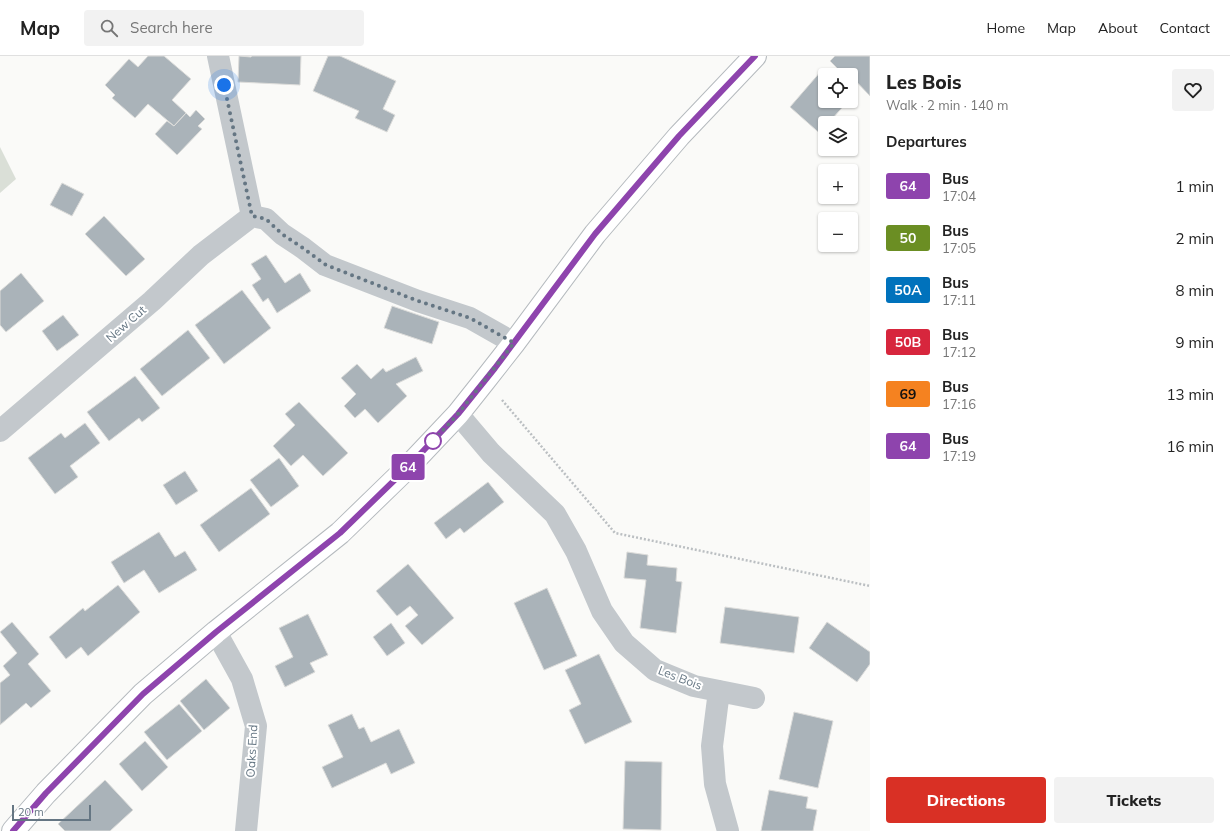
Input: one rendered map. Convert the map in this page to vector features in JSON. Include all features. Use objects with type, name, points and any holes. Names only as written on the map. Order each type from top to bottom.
[{"type":"main road","points":[[13,831],[46,793],[143,694],[216,632],[340,533],[407,468],[458,414],[514,343],[595,234],[679,136],[755,56]]},
{"type":"street","points":[[218,56],[252,216],[266,219],[282,234],[326,265],[418,301],[470,318],[514,343]]},
{"type":"street","name":"New Cut","points":[[0,430],[152,301],[202,255],[252,216]]},
{"type":"street","name":"Les Bois","points":[[458,414],[491,453],[555,514],[576,551],[602,611],[624,643],[655,670],[694,686],[754,698]]},
{"type":"street","name":"Oaks End","points":[[216,632],[242,679],[256,726],[246,831]]},
{"type":"street","points":[[719,691],[712,746],[715,784],[728,831]]},
{"type":"path","points":[[485,380],[615,533],[870,586]]},
{"type":"shaded area","points":[[0,147],[16,179],[0,193]]},
{"type":"building","points":[[148,56],[164,56],[191,79],[172,100],[186,113],[174,126],[148,104],[135,118],[112,98],[115,95],[105,85],[129,59],[138,67]]},
{"type":"building","points":[[239,56],[301,56],[300,85],[238,82]]},
{"type":"building","points":[[328,56],[340,56],[396,81],[383,109],[395,115],[387,132],[355,118],[359,111],[313,91]]},
{"type":"building","points":[[835,56],[870,56],[870,96],[858,83],[858,68],[837,68],[830,61]]},
{"type":"building","points":[[818,75],[818,108],[842,108],[835,116],[818,116],[818,132],[790,107]]},
{"type":"building","points":[[196,110],[205,119],[198,126],[202,129],[177,155],[155,134],[167,121],[174,126],[186,113],[190,117]]},
{"type":"building","points":[[62,183],[84,194],[72,216],[50,205]]},
{"type":"building","points":[[104,216],[145,259],[126,276],[85,234]]},
{"type":"building","points":[[266,255],[285,283],[300,273],[311,291],[277,313],[268,298],[263,302],[252,285],[261,279],[251,264]]},
{"type":"building","points":[[21,273],[44,301],[6,332],[0,325],[0,291]]},
{"type":"building","points":[[242,290],[271,328],[224,364],[195,325]]},
{"type":"building","points":[[392,306],[439,322],[432,344],[384,328]]},
{"type":"building","points":[[63,315],[79,335],[57,351],[42,331]]},
{"type":"building","points":[[188,330],[210,358],[162,396],[140,369]]},
{"type":"building","points":[[416,357],[423,371],[396,384],[407,396],[378,423],[365,409],[355,418],[344,406],[356,394],[341,378],[357,364],[371,379],[383,368],[386,372]]},
{"type":"building","points":[[135,376],[160,408],[142,422],[139,418],[109,441],[87,412]]},
{"type":"building","points":[[299,402],[348,453],[323,476],[303,455],[291,466],[273,446],[295,425],[285,414]]},
{"type":"building","points":[[85,423],[100,443],[70,466],[78,477],[55,494],[28,458],[61,433],[65,438]]},
{"type":"building","points":[[279,458],[299,486],[271,507],[250,480]]},
{"type":"building","points":[[185,471],[198,491],[176,505],[163,485]]},
{"type":"building","points":[[488,482],[504,502],[464,533],[460,528],[446,539],[434,523]]},
{"type":"building","points":[[251,488],[270,514],[219,552],[200,525]]},
{"type":"building","points":[[159,532],[175,557],[185,551],[197,570],[159,593],[144,570],[124,583],[111,562]]},
{"type":"building","points":[[627,552],[648,555],[647,565],[677,568],[676,581],[682,582],[676,633],[640,628],[646,580],[624,578]]},
{"type":"building","points":[[408,564],[454,618],[422,645],[405,626],[418,615],[410,606],[397,616],[376,591]]},
{"type":"building","points":[[118,585],[140,612],[88,656],[81,647],[66,659],[49,637],[83,608],[85,611]]},
{"type":"building","points":[[547,588],[577,656],[544,670],[514,603]]},
{"type":"building","points":[[725,607],[799,617],[794,653],[720,643]]},
{"type":"building","points":[[308,614],[328,655],[310,663],[315,672],[285,687],[275,666],[293,657],[279,628]]},
{"type":"building","points":[[12,622],[39,654],[28,664],[51,691],[31,708],[26,703],[0,725],[0,683],[10,675],[3,666],[17,653],[0,632]]},
{"type":"building","points":[[827,622],[870,652],[870,664],[857,682],[809,648]]},
{"type":"building","points":[[391,623],[405,643],[387,656],[373,637]]},
{"type":"building","points":[[599,654],[632,722],[585,744],[569,710],[581,704],[565,670]]},
{"type":"building","points":[[206,679],[230,708],[204,730],[180,701]]},
{"type":"building","points":[[179,704],[202,731],[167,760],[144,732]]},
{"type":"building","points":[[794,712],[833,721],[818,788],[779,779]]},
{"type":"building","points":[[352,714],[359,729],[364,727],[371,742],[399,729],[415,763],[391,774],[386,763],[332,788],[322,767],[343,757],[328,725]]},
{"type":"building","points":[[145,741],[168,767],[142,791],[119,764]]},
{"type":"building","points":[[625,761],[662,762],[661,830],[623,829]]},
{"type":"building","points":[[105,780],[133,810],[110,831],[65,831],[58,824]]},
{"type":"building","points":[[769,790],[808,797],[806,808],[817,810],[813,831],[761,831]]},
{"type":"bus line","name":"64","points":[[13,831],[46,793],[143,694],[216,632],[340,533],[407,468],[458,414],[495,368],[595,234],[679,136],[755,56]]},
{"type":"route","points":[[224,85],[252,216],[266,219],[282,234],[326,265],[418,301],[470,318],[514,343],[458,414],[433,441]]}]
